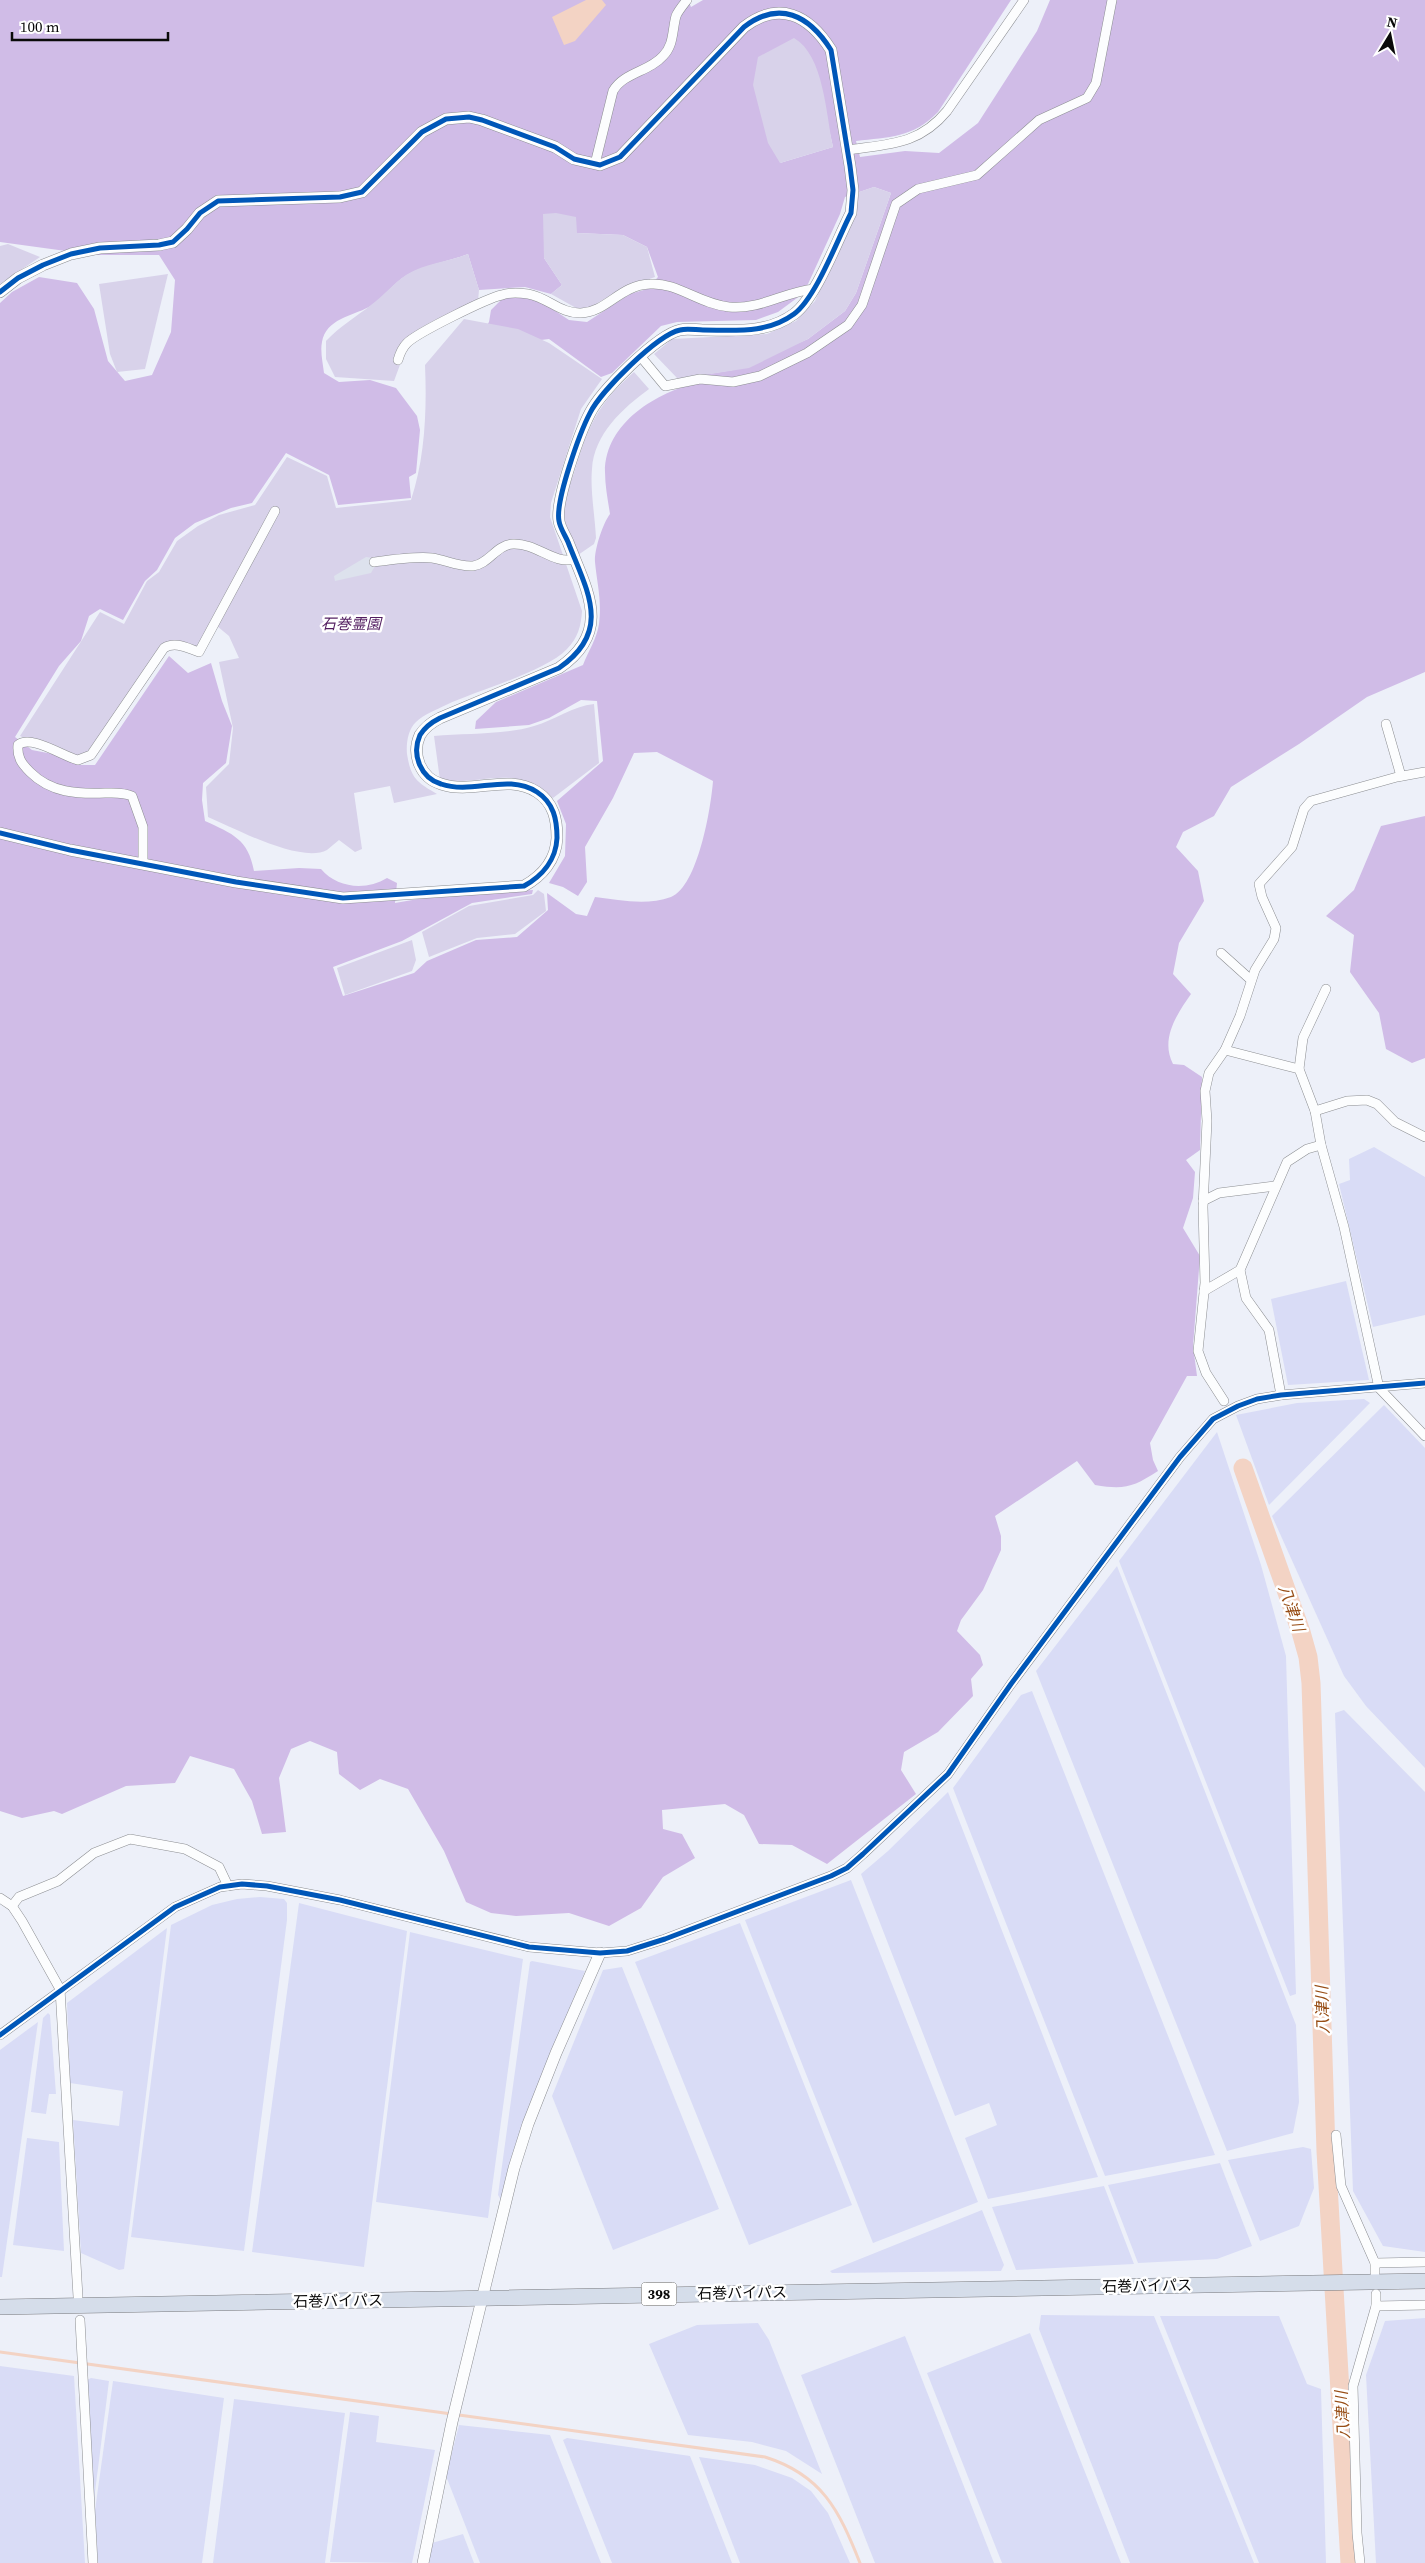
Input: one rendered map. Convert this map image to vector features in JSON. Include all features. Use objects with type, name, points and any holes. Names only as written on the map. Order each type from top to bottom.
[{"type":"highway","name":"石巻バイパス","points":[[0,2307],[1425,2281]]},
{"type":"street","points":[[595,164],[613,90],[617,84],[628,76],[652,67],[665,55],[672,44],[677,14],[686,0]]},
{"type":"street","points":[[848,150],[908,140],[935,126],[948,111],[1024,0]]},
{"type":"street","points":[[641,357],[665,386],[700,379],[744,381],[808,354],[848,325],[862,304],[896,204],[918,189],[976,175],[1039,120],[1087,98],[1096,83],[1112,0]]},
{"type":"street","points":[[0,292],[35,269],[71,254],[100,248],[158,245],[173,242],[200,213],[218,201],[340,197],[362,192],[422,132],[446,119],[469,117],[482,120],[555,147],[574,159],[600,165],[620,157],[744,27],[765,14],[779,11],[805,20],[820,34],[831,50],[848,150],[852,190],[851,213],[814,289],[795,314],[776,325],[760,329],[680,330],[662,337],[600,396],[580,437],[559,510],[559,521],[590,595],[593,612],[590,632],[576,657],[559,668],[440,718],[428,725],[420,736],[417,750],[419,765],[426,776],[440,784],[454,787],[514,783],[527,785],[543,796],[551,806],[557,822],[556,844],[552,859],[534,880],[524,886],[343,898],[236,882],[70,850],[0,833]]},
{"type":"street","points":[[398,360],[401,350],[417,336],[492,298],[510,293],[540,297],[570,313],[583,313],[596,310],[624,290],[649,284],[670,286],[696,299],[731,307],[756,306],[814,289]]},
{"type":"street","points":[[142,863],[143,827],[132,796],[126,794],[67,792],[52,788],[37,779],[26,768],[19,759],[18,745],[27,742],[40,744],[78,760],[91,755],[164,648],[170,644],[199,652],[275,511]]},
{"type":"street","points":[[374,562],[431,558],[458,566],[472,566],[479,564],[502,547],[511,544],[534,546],[560,560],[574,559]]},
{"type":"street","points":[[1386,724],[1401,776]]},
{"type":"street","points":[[1224,1401],[1206,1373],[1198,1351],[1204,1291],[1203,1201],[1206,1082],[1225,1050],[1240,1016],[1251,980],[1274,939],[1276,928],[1262,897],[1259,884],[1292,847],[1304,809],[1311,801],[1401,776],[1425,772]]},
{"type":"street","points":[[1221,952],[1251,980]]},
{"type":"street","points":[[1326,989],[1303,1038],[1299,1069],[1315,1111],[1322,1145],[1344,1226],[1379,1388],[1425,1436]]},
{"type":"street","points":[[1225,1050],[1299,1069]]},
{"type":"street","points":[[1315,1111],[1347,1101],[1367,1100],[1377,1104],[1395,1122],[1425,1137]]},
{"type":"street","points":[[1204,1291],[1240,1270],[1287,1162],[1307,1149],[1322,1145]]},
{"type":"street","points":[[1203,1201],[1218,1194],[1275,1186]]},
{"type":"street","points":[[1240,1270],[1246,1298],[1269,1330],[1281,1395]]},
{"type":"street","points":[[0,2035],[60,1989],[175,1907],[196,1896],[228,1886],[242,1884],[277,1888],[402,1915],[520,1945],[600,1953],[627,1951],[706,1924],[831,1876],[852,1864],[948,1774],[1024,1667],[1180,1457],[1213,1420],[1238,1406],[1257,1399],[1281,1395],[1425,1383]]},
{"type":"street","points":[[12,1906],[19,1897],[58,1881],[94,1853],[130,1839],[185,1849],[219,1867],[228,1886]]},
{"type":"street","points":[[0,1898],[12,1906],[22,1920],[60,1989],[78,2297]]},
{"type":"street","points":[[423,2563],[453,2419],[514,2168],[528,2124],[600,1953]]},
{"type":"street","points":[[1336,2135],[1341,2186],[1375,2263],[1375,2273]]},
{"type":"street","points":[[1375,2263],[1425,2262]]},
{"type":"street","points":[[1360,2563],[1357,2533],[1353,2386],[1376,2306],[1376,2294]]},
{"type":"street","points":[[1376,2306],[1425,2305]]},
{"type":"street","points":[[80,2320],[93,2563]]},
{"type":"shaded area","points":[[0,0],[688,0],[691,7],[703,0],[1011,0],[938,112],[929,121],[910,132],[890,137],[856,141],[860,157],[905,151],[939,153],[978,123],[1037,31],[1050,0],[1425,0],[1425,672],[1367,697],[1299,744],[1231,787],[1214,816],[1183,832],[1176,847],[1198,871],[1204,901],[1179,943],[1173,974],[1191,994],[1176,1018],[1169,1036],[1168,1045],[1169,1055],[1173,1064],[1184,1065],[1202,1077],[1200,1150],[1186,1160],[1195,1172],[1193,1198],[1183,1228],[1200,1256],[1193,1346],[1197,1376],[1187,1376],[1150,1443],[1153,1460],[1158,1471],[1142,1481],[1128,1486],[1095,1485],[1077,1461],[995,1516],[1001,1536],[1001,1550],[983,1590],[961,1620],[957,1631],[980,1655],[983,1665],[971,1679],[973,1696],[938,1732],[904,1752],[901,1770],[916,1794],[827,1864],[792,1845],[759,1844],[744,1815],[725,1804],[662,1810],[663,1829],[682,1834],[695,1858],[663,1877],[641,1908],[609,1926],[569,1913],[516,1916],[491,1913],[466,1902],[444,1851],[408,1789],[380,1779],[360,1790],[339,1774],[337,1752],[310,1741],[291,1749],[279,1778],[286,1832],[262,1834],[252,1801],[234,1769],[190,1756],[175,1783],[126,1786],[62,1814],[54,1811],[22,1818],[0,1811],[0,303],[12,292],[39,277],[77,283],[94,309],[108,361],[125,381],[152,375],[171,332],[175,280],[159,255],[95,255],[0,242]],"holes":[[[826,116],[833,147],[780,163]],[[874,187],[891,193],[856,293],[845,311],[808,339],[733,370],[678,379],[699,382],[667,393],[637,412],[624,424],[614,438],[607,454],[605,477],[610,514],[600,537],[595,557],[600,600],[599,624],[583,665],[496,702],[476,721],[475,729],[529,725],[549,718],[581,700],[597,701],[603,761],[557,801],[566,824],[565,856],[549,883],[563,887],[578,896],[587,882],[585,847],[613,798],[634,753],[657,752],[713,781],[706,827],[696,863],[689,878],[680,890],[671,897],[643,902],[595,897],[587,916],[576,914],[547,893],[548,910],[517,937],[476,940],[427,961],[414,973],[343,996],[333,967],[402,941],[472,903],[532,894],[533,890],[424,898],[395,903],[397,883],[387,878],[370,885],[352,886],[335,880],[321,869],[299,868],[254,871],[248,852],[238,839],[205,821],[202,800],[203,783],[226,763],[232,726],[222,701],[211,663],[188,673],[169,656],[95,765],[81,765],[58,755],[32,750],[15,737],[59,666],[81,641],[89,616],[100,609],[123,620],[145,581],[157,570],[175,538],[195,523],[231,508],[252,503],[286,453],[329,475],[338,505],[411,498],[409,477],[416,473],[420,430],[417,416],[396,388],[370,380],[339,382],[324,373],[321,349],[324,334],[334,323],[374,304],[407,275],[422,268],[468,254],[479,290],[525,287],[551,294],[562,285],[544,258],[577,233],[623,235],[647,247],[658,277],[647,289],[630,294],[587,322],[569,320],[537,299],[514,296],[501,300],[491,310],[489,322],[480,336],[410,526],[525,342],[549,339],[601,377],[612,373],[661,326],[677,322],[756,320],[778,312],[797,298],[808,284],[840,214],[845,197]]]},
{"type":"shaded area","points":[[586,0],[602,0],[606,5],[575,41],[564,45],[552,17]]},
{"type":"shaded area","points":[[366,557],[373,558],[375,566],[371,573],[335,581],[334,576]]},
{"type":"shaded area","points":[[1425,816],[1425,1058],[1412,1063],[1386,1049],[1379,1013],[1350,972],[1354,935],[1326,916],[1354,890],[1381,826]]},
{"type":"shaded area","points":[[1374,1147],[1425,1177],[1425,1315],[1373,1327],[1339,1184],[1350,1180],[1349,1159]]},
{"type":"shaded area","points":[[1346,1281],[1369,1380],[1288,1385],[1271,1299]]},
{"type":"shaded area","points":[[1364,1399],[1370,1403],[1269,1505],[1236,1415],[1297,1403]]},
{"type":"shaded area","points":[[1384,1405],[1425,1448],[1425,1768],[1366,1706],[1344,1676],[1272,1516]]},
{"type":"shaded area","points":[[1217,1432],[1261,1565],[1286,1656],[1296,1994],[1290,1996],[1119,1561]]},
{"type":"shaded area","points":[[1117,1566],[1296,2025],[1299,2102],[1293,2133],[1227,2151],[1036,1671]]},
{"type":"shaded area","points":[[1032,1691],[1215,2155],[1105,2176],[953,1788],[1021,1695]]},
{"type":"shaded area","points":[[1344,1710],[1425,1792],[1425,2252],[1383,2246],[1353,2191],[1335,1713]]},
{"type":"shaded area","points":[[948,1792],[1098,2177],[988,2199],[965,2138],[997,2125],[989,2103],[955,2116],[861,1874],[888,1851]]},
{"type":"shaded area","points":[[851,1880],[978,2202],[873,2243],[745,1920]]},
{"type":"shaded area","points":[[260,1897],[284,1899],[287,1903],[287,1920],[244,2251],[131,2237],[171,1925],[212,1905],[237,1899]]},
{"type":"shaded area","points":[[299,1903],[407,1931],[364,2267],[252,2252]]},
{"type":"shaded area","points":[[740,1923],[852,2205],[749,2245],[635,1962]]},
{"type":"shaded area","points":[[167,1928],[124,2269],[119,2270],[81,2253],[73,2120],[119,2126],[123,2091],[70,2083],[67,2003]]},
{"type":"shaded area","points":[[410,1932],[523,1959],[488,2218],[376,2202]]},
{"type":"shaded area","points":[[530,1962],[585,1971],[530,2105],[501,2200],[498,2195]]},
{"type":"shaded area","points":[[622,1967],[719,2209],[613,2250],[552,2096],[603,1970]]},
{"type":"shaded area","points":[[48,2013],[50,2015],[56,2094],[49,2094],[46,2114],[31,2112],[43,2018]]},
{"type":"shaded area","points":[[38,2022],[2,2277],[0,2277],[0,2050]]},
{"type":"shaded area","points":[[27,2138],[59,2142],[64,2251],[13,2245]]},
{"type":"shaded area","points":[[1303,2147],[1311,2149],[1314,2188],[1299,2226],[1260,2241],[1228,2160]]},
{"type":"shaded area","points":[[1220,2163],[1252,2246],[1217,2259],[1138,2263],[1108,2185]]},
{"type":"shaded area","points":[[1104,2186],[1134,2264],[1016,2270],[992,2207]]},
{"type":"shaded area","points":[[982,2210],[1004,2265],[1001,2271],[832,2273],[830,2271]]},
{"type":"shaded area","points":[[1041,2315],[1154,2316],[1254,2563],[1130,2563],[1039,2329]]},
{"type":"shaded area","points":[[1160,2316],[1279,2316],[1307,2384],[1321,2389],[1326,2563],[1259,2563]]},
{"type":"shaded area","points":[[1425,2318],[1425,2563],[1376,2563],[1366,2375],[1385,2321]]},
{"type":"shaded area","points":[[758,2323],[769,2340],[822,2474],[786,2451],[752,2442],[688,2435],[649,2344],[697,2325]]},
{"type":"shaded area","points":[[1030,2333],[1121,2563],[1002,2563],[927,2373]]},
{"type":"shaded area","points":[[905,2336],[994,2563],[875,2563],[801,2375]]},
{"type":"shaded area","points":[[0,2366],[74,2376],[85,2563],[0,2563]]},
{"type":"shaded area","points":[[91,2378],[109,2381],[94,2500],[87,2380]]},
{"type":"shaded area","points":[[113,2381],[224,2398],[202,2563],[98,2563],[95,2510]]},
{"type":"shaded area","points":[[234,2399],[345,2413],[325,2563],[213,2563]]},
{"type":"shaded area","points":[[350,2412],[379,2416],[376,2442],[435,2450],[412,2563],[330,2562]]},
{"type":"shaded area","points":[[459,2425],[550,2435],[601,2563],[480,2563],[446,2476]]},
{"type":"shaded area","points":[[567,2438],[690,2456],[732,2563],[612,2563],[563,2440]]},
{"type":"shaded area","points":[[699,2457],[755,2465],[792,2478],[811,2491],[828,2513],[850,2563],[740,2563]]},
{"type":"shaded area","points":[[463,2534],[474,2563],[428,2563],[432,2543]]},
{"type":"green space","points":[[794,38],[804,46],[818,72],[833,147],[780,163],[768,143],[753,85],[758,57]]},
{"type":"green space","points":[[874,187],[891,193],[856,293],[845,311],[808,339],[749,368],[678,379],[654,354],[672,339],[767,334],[796,321],[815,301],[856,210],[859,192]]},
{"type":"green space","points":[[556,213],[576,217],[577,233],[623,235],[647,247],[655,277],[621,289],[591,307],[578,309],[551,294],[562,285],[544,258],[543,214]]},
{"type":"green space","points":[[8,244],[40,257],[0,284],[0,246]]},
{"type":"green space","points":[[468,254],[479,290],[478,301],[428,323],[406,339],[398,349],[393,360],[401,362],[394,381],[335,377],[326,359],[326,341],[331,336],[406,275],[429,265]]},
{"type":"green space","points":[[168,274],[145,369],[117,372],[110,354],[99,284]]},
{"type":"green space","name":"石巻霊園","points":[[464,319],[518,329],[549,343],[602,379],[581,409],[551,503],[550,517],[582,611],[578,631],[574,641],[567,649],[543,665],[430,712],[413,725],[409,733],[407,746],[411,769],[420,783],[437,794],[394,803],[390,786],[354,793],[362,849],[355,852],[339,840],[327,850],[315,853],[285,849],[208,817],[206,787],[229,764],[233,728],[219,662],[239,658],[229,636],[217,626],[200,657],[177,648],[168,650],[95,755],[87,762],[79,763],[20,736],[100,612],[124,624],[147,581],[159,572],[177,541],[198,526],[219,515],[255,505],[287,457],[327,476],[336,508],[411,500],[416,484],[424,434],[425,365]]},
{"type":"green space","points":[[634,372],[649,389],[620,413],[598,444],[592,469],[596,538],[594,544],[578,555],[564,516],[564,506],[568,492],[584,442],[595,417],[611,395]]},
{"type":"green space","points":[[594,704],[599,763],[553,798],[538,787],[511,778],[440,780],[434,736],[523,729],[579,707]]},
{"type":"green space","points":[[538,890],[544,894],[546,911],[515,934],[477,938],[429,957],[422,932],[469,906],[533,895]]},
{"type":"green space","points":[[412,940],[416,960],[412,971],[345,995],[337,968]]},
{"type":"waterway","name":"八津川","points":[[1243,1468],[1301,1632],[1308,1657],[1311,1683],[1326,2151],[1350,2563]]},
{"type":"waterway","points":[[0,2352],[765,2457],[785,2465],[815,2484],[836,2511],[860,2563]]},
{"type":"cycle path","points":[[0,292],[18,278],[43,265],[71,254],[100,248],[159,245],[173,242],[200,213],[218,201],[340,197],[362,192],[422,132],[446,119],[469,117],[482,120],[555,147],[574,159],[600,165],[620,157],[744,27],[769,14],[781,13],[803,20],[813,28],[831,50],[853,190],[851,213],[818,282],[802,306],[794,314],[773,325],[750,330],[686,329],[670,334],[630,365],[605,391],[590,413],[580,435],[564,483],[559,511],[560,526],[588,594],[591,625],[586,640],[576,654],[559,668],[440,718],[424,730],[417,743],[417,758],[423,771],[428,777],[441,784],[453,787],[514,784],[526,787],[543,796],[553,812],[557,838],[551,860],[537,877],[524,886],[343,898],[236,882],[70,850],[0,833]]},
{"type":"cycle path","points":[[0,2035],[175,1907],[220,1887],[242,1884],[267,1886],[340,1900],[529,1947],[600,1953],[627,1951],[665,1939],[831,1876],[847,1868],[948,1774],[1011,1684],[1180,1457],[1213,1419],[1257,1399],[1281,1395],[1425,1383]]}]
